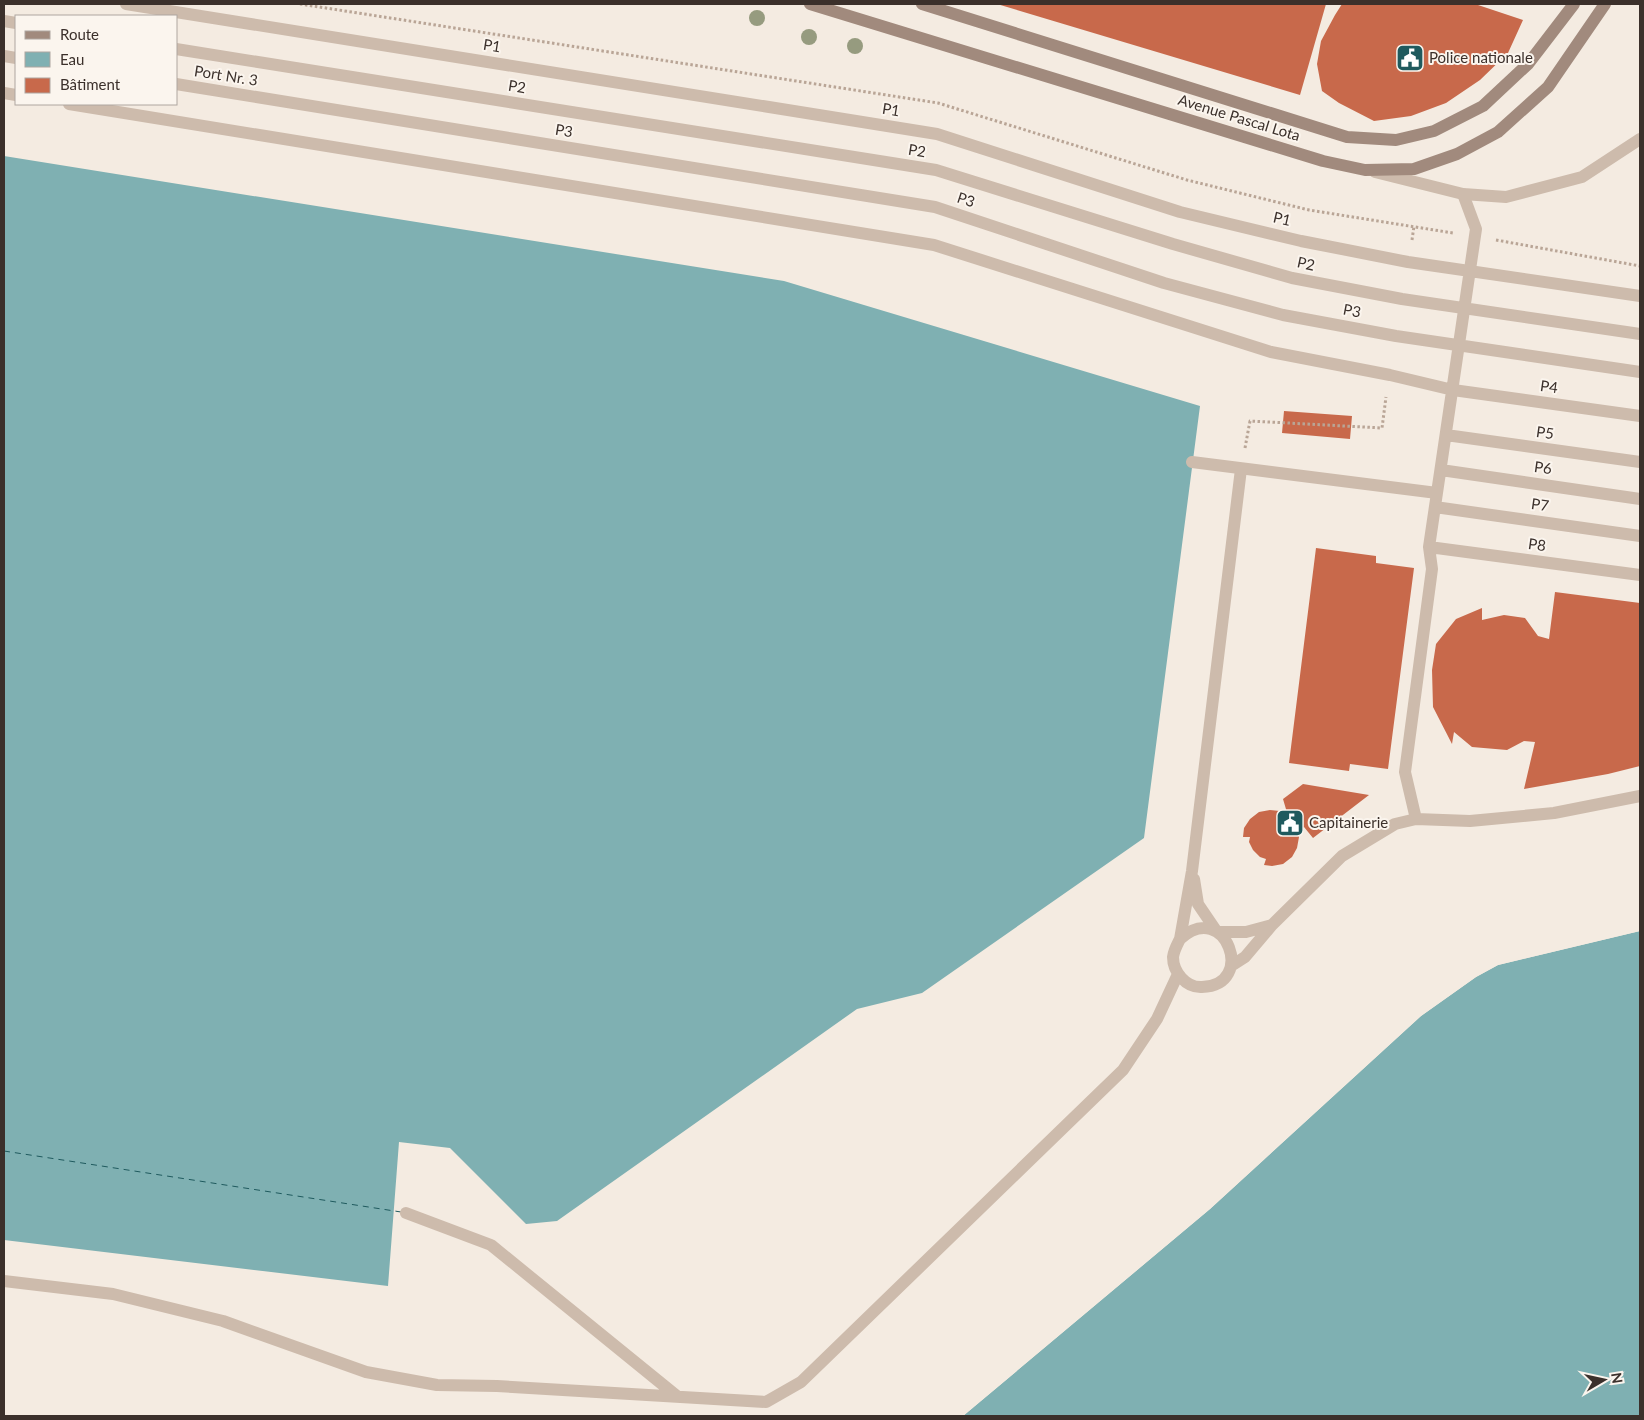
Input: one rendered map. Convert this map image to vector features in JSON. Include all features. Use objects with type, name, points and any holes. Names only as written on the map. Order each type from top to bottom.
[{"type":"main road","name":"Avenue Pascal Lota","points":[[810,4],[1323,161],[1365,170],[1414,169],[1457,154],[1498,132],[1548,87],[1604,4]]},
{"type":"main road","name":"Avenue Pascal Lota","points":[[922,4],[1347,138],[1396,140],[1434,131],[1483,106],[1528,64],[1574,4]]},
{"type":"street","name":"P1","points":[[126,4],[937,134],[1180,212],[1302,241],[1408,262],[1640,296]]},
{"type":"street","name":"P2","points":[[178,49],[936,170],[1173,244],[1292,278],[1395,298],[1640,334]]},
{"type":"street","name":"Port Nr. 3","points":[[178,84],[271,100]]},
{"type":"street","name":"P3","points":[[271,100],[935,207],[1164,283],[1283,315],[1396,336],[1640,372]]},
{"type":"street","name":"P4","points":[[76,105],[934,245],[1271,352],[1390,375],[1453,390],[1640,416]]},
{"type":"street","points":[[1365,170],[1463,194],[1506,197],[1582,177],[1640,139]]},
{"type":"street","points":[[1416,819],[1405,772],[1432,569],[1429,547],[1476,229],[1463,194]]},
{"type":"street","name":"P5","points":[[1446,435],[1640,462]]},
{"type":"street","points":[[1192,462],[1437,493]]},
{"type":"street","points":[[1180,939],[1192,872],[1241,469]]},
{"type":"street","name":"P6","points":[[1441,470],[1640,499]]},
{"type":"street","name":"P7","points":[[1435,507],[1640,536]]},
{"type":"street","name":"P8","points":[[1429,547],[1640,575]]},
{"type":"street","points":[[1231,966],[1244,957],[1272,925],[1342,856],[1396,824],[1416,819],[1470,821],[1554,813],[1640,796]]},
{"type":"street","points":[[1192,872],[1198,904],[1217,932],[1227,941],[1232,953],[1231,966],[1225,978],[1214,986],[1200,988],[1188,984],[1178,974],[1174,966],[1173,956],[1175,947],[1188,932],[1197,929],[1208,929],[1217,932],[1246,932],[1272,925]]},
{"type":"street","points":[[4,1280],[114,1294],[223,1321],[366,1372],[437,1385],[497,1386],[766,1402],[801,1382],[1123,1070],[1157,1020],[1178,974]]},
{"type":"street","points":[[406,1213],[492,1245],[678,1397]]},
{"type":"water","points":[[4,156],[784,281],[1200,406],[1144,838],[922,993],[857,1009],[557,1221],[526,1224],[450,1148],[399,1142],[388,1286],[4,1240]]},
{"type":"water","points":[[1640,931],[1640,1416],[963,1416],[1210,1209],[1421,1016],[1476,977],[1498,965]]},
{"type":"pier","points":[[1640,928],[1640,931],[1498,965],[1476,977],[1421,1016],[1210,1209],[963,1416],[960,1416],[1209,1207],[1419,1014],[1475,975],[1497,963]]},
{"type":"building","points":[[997,4],[1326,4],[1300,95]]},
{"type":"building","name":"Police nationale","points":[[1342,4],[1475,4],[1523,20],[1508,53],[1480,80],[1446,103],[1411,116],[1374,121],[1339,103],[1322,91],[1317,64],[1321,41]]},
{"type":"building","points":[[1284,411],[1352,416],[1350,439],[1282,433]]},
{"type":"building","points":[[1316,548],[1376,556],[1376,563],[1414,568],[1388,769],[1350,764],[1349,771],[1289,763]]},
{"type":"building","points":[[1555,592],[1640,603],[1640,766],[1608,774],[1524,789],[1535,742],[1524,741],[1507,750],[1472,747],[1454,732],[1452,744],[1433,707],[1432,670],[1436,644],[1456,619],[1482,608],[1482,620],[1504,615],[1525,618],[1538,636],[1549,639]]},
{"type":"building","name":"Capitainerie","points":[[1303,784],[1369,795],[1313,838],[1304,827],[1298,831],[1297,848],[1292,857],[1283,864],[1264,865],[1266,859],[1260,857],[1253,850],[1249,842],[1250,837],[1243,837],[1244,828],[1250,819],[1259,812],[1280,811],[1288,816],[1283,799]]},
{"type":"ferry route","points":[[4,1151],[401,1212]]},
{"type":"place","name":"Police nationale","points":[[1410,58]]},
{"type":"place","name":"Capitainerie","points":[[1290,823]]}]
